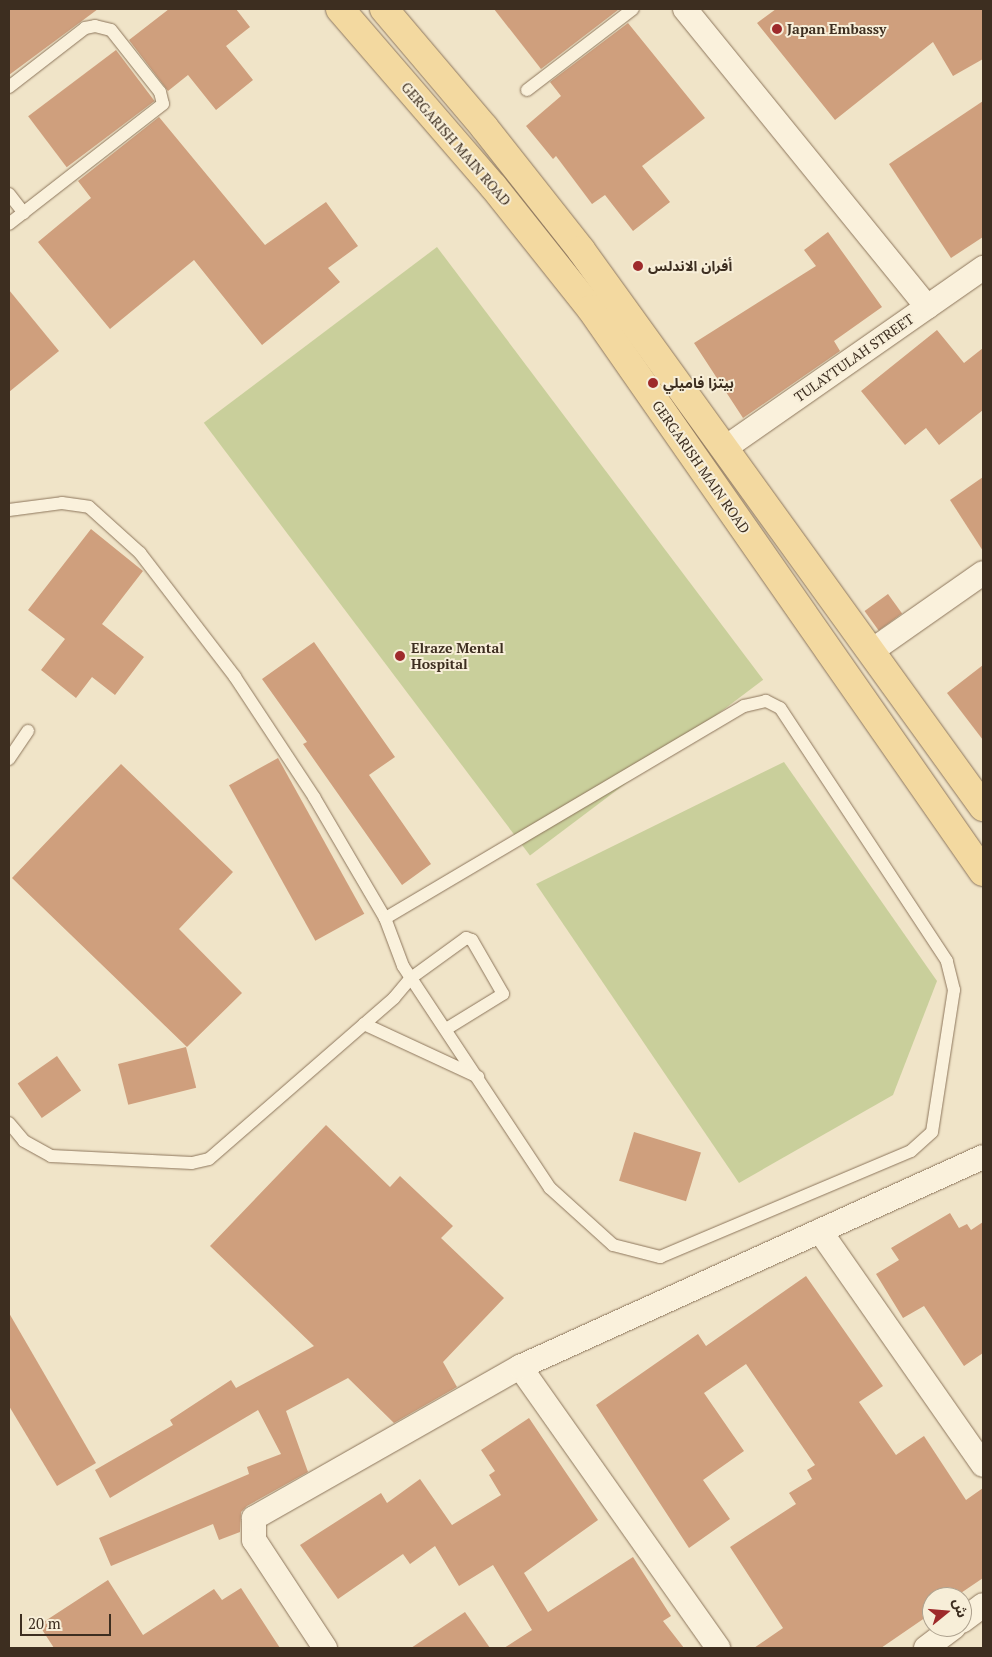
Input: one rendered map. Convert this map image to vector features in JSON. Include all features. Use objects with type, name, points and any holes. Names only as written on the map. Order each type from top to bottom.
[{"type":"main road","name":"GERGARISH MAIN ROAD","points":[[340,9],[493,186],[591,309],[983,872]]},
{"type":"main road","name":"GERGARISH MAIN ROAD","points":[[384,9],[552,213],[873,650],[983,807]]},
{"type":"street","points":[[685,9],[927,307]]},
{"type":"street","name":"TULAYTULAH STREET","points":[[725,448],[983,268]]},
{"type":"street","points":[[873,650],[983,573]]},
{"type":"street","points":[[325,1648],[254,1540],[254,1518],[520,1367],[983,1157]]},
{"type":"street","points":[[820,1230],[983,1465]]},
{"type":"street","points":[[520,1367],[718,1648]]},
{"type":"street","points":[[972,1614],[983,1606]]},
{"type":"street","points":[[926,1648],[941,1637]]},
{"type":"lane","points":[[526,90],[633,9]]},
{"type":"lane","points":[[9,87],[85,28],[95,26],[111,30],[160,92],[163,104],[9,224]]},
{"type":"lane","points":[[9,194],[24,213]]},
{"type":"lane","points":[[9,510],[62,504],[89,507],[140,553],[234,677],[314,797],[384,918],[411,978],[481,1078],[550,1188],[613,1245],[660,1257],[911,1150],[932,1132],[954,990],[942,953],[780,708],[766,701],[744,706],[384,918]]},
{"type":"lane","points":[[9,759],[28,730]]},
{"type":"lane","points":[[9,1123],[24,1140],[51,1156],[192,1163],[209,1158],[364,1024],[411,978],[462,941],[472,940],[503,994],[446,1029]]},
{"type":"lane","points":[[364,1024],[481,1078]]},
{"type":"green space","points":[[437,247],[763,680],[530,856],[204,423]]},
{"type":"green space","points":[[784,762],[937,981],[893,1095],[739,1183],[536,884]]},
{"type":"building","points":[[9,9],[98,9],[9,75]]},
{"type":"building","points":[[169,9],[236,9],[250,27],[226,46],[253,80],[216,110],[188,75],[168,91],[129,40]]},
{"type":"building","points":[[494,9],[616,9],[618,10],[541,69]]},
{"type":"building","points":[[776,9],[983,9],[983,59],[953,76],[933,42],[835,120],[757,23]]},
{"type":"building","points":[[628,23],[705,118],[642,166],[670,202],[633,231],[605,195],[592,204],[556,156],[553,159],[526,126],[561,96],[550,82]]},
{"type":"building","points":[[116,50],[155,101],[67,167],[28,116]]},
{"type":"building","points":[[983,101],[983,237],[951,258],[889,164]]},
{"type":"building","points":[[159,117],[265,245],[326,202],[358,246],[328,268],[340,282],[262,345],[194,260],[110,329],[38,242],[91,198],[78,181]]},
{"type":"building","points":[[828,232],[882,307],[834,341],[840,351],[743,418],[694,343],[816,266],[804,250]]},
{"type":"building","points":[[9,290],[59,351],[9,392]]},
{"type":"building","points":[[937,330],[964,363],[983,348],[983,410],[939,445],[926,428],[905,445],[861,391]]},
{"type":"building","points":[[983,477],[983,551],[950,500]]},
{"type":"building","points":[[91,529],[143,571],[102,624],[144,657],[115,695],[92,677],[76,698],[41,670],[65,639],[28,610]]},
{"type":"building","points":[[888,594],[902,613],[879,630],[865,611]]},
{"type":"building","points":[[314,642],[395,757],[369,775],[431,864],[402,885],[303,744],[307,742],[262,679]]},
{"type":"building","points":[[983,665],[983,740],[947,693]]},
{"type":"building","points":[[278,758],[364,914],[315,941],[229,785]]},
{"type":"building","points":[[121,764],[233,872],[179,929],[242,993],[187,1047],[12,878]]},
{"type":"building","points":[[186,1047],[196,1088],[128,1105],[118,1064]]},
{"type":"building","points":[[57,1056],[81,1090],[42,1118],[18,1084]]},
{"type":"building","points":[[326,1125],[390,1187],[400,1176],[453,1226],[441,1238],[504,1298],[443,1362],[457,1387],[394,1423],[348,1378],[286,1411],[308,1472],[247,1506],[241,1512],[240,1532],[219,1540],[213,1524],[111,1566],[99,1538],[249,1474],[247,1467],[281,1454],[258,1410],[110,1498],[95,1470],[173,1425],[170,1420],[231,1380],[236,1388],[314,1346],[210,1246]]},
{"type":"building","points":[[634,1132],[701,1152],[686,1201],[619,1181]]},
{"type":"building","points":[[950,1213],[959,1228],[967,1224],[971,1230],[983,1222],[983,1353],[964,1366],[924,1306],[903,1318],[876,1274],[899,1260],[891,1248]]},
{"type":"building","points":[[806,1276],[883,1386],[859,1402],[896,1455],[924,1436],[966,1500],[983,1488],[983,1578],[970,1587],[922,1587],[922,1620],[881,1648],[754,1648],[783,1628],[730,1547],[796,1504],[789,1493],[812,1479],[807,1470],[815,1465],[746,1364],[704,1393],[744,1451],[703,1480],[730,1519],[689,1548],[596,1405],[698,1334],[706,1346]]},
{"type":"building","points":[[9,1313],[96,1463],[57,1486],[9,1406]]},
{"type":"building","points":[[529,1418],[598,1520],[524,1573],[548,1612],[633,1557],[671,1616],[663,1621],[684,1648],[504,1648],[532,1630],[493,1565],[459,1586],[435,1546],[410,1564],[403,1554],[338,1599],[300,1545],[381,1493],[387,1503],[420,1479],[452,1525],[501,1495],[489,1475],[495,1471],[481,1450]]},
{"type":"building","points":[[108,1580],[143,1635],[214,1589],[222,1600],[241,1588],[280,1648],[54,1648],[39,1625]]},
{"type":"building","points":[[465,1612],[490,1648],[411,1648]]},
{"type":"place","name":"Japan Embassy","points":[[777,29]]},
{"type":"place","name":"أفران الاندلس","points":[[638,266]]},
{"type":"place","name":"بيتزا فاميلي","points":[[653,383]]},
{"type":"place","name":"Elraze Mental Hospital","points":[[400,656]]}]
